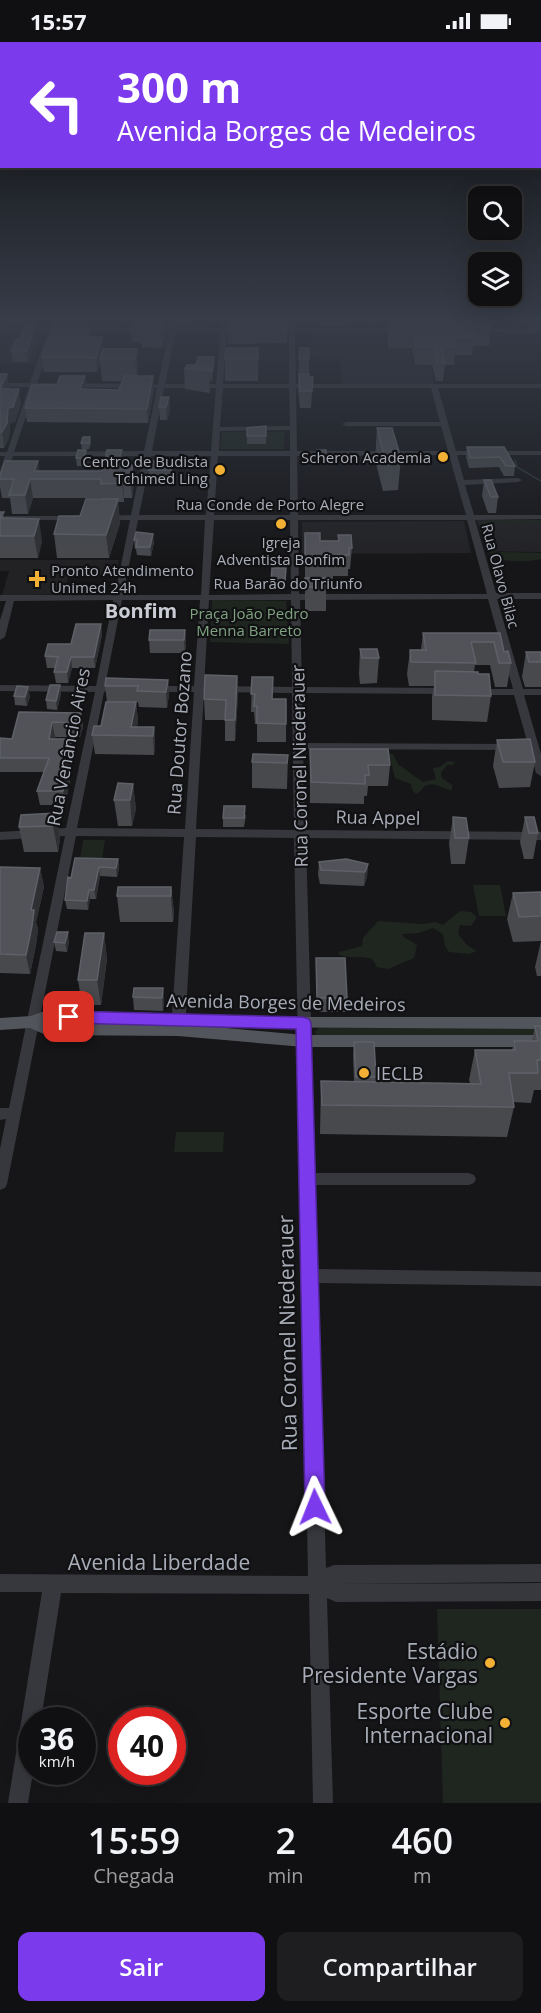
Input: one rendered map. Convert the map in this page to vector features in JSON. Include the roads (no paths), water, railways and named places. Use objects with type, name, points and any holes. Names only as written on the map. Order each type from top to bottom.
[{"type":"main road","name":"Avenida Borges de Medeiros","points":[[0,1024],[32,1022],[46,1029],[303,1023],[541,1023]]},
{"type":"main road","name":"Avenida Borges de Medeiros","points":[[178,1025],[304,1041],[541,1041]]},
{"type":"street","points":[[0,482],[28,400]]},
{"type":"street","name":"Rua Venâncio Aires","points":[[0,1184],[7,1113],[32,1022],[158,400]]},
{"type":"street","name":"Rua Doutor Bozano","points":[[178,1025],[218,400]]},
{"type":"street","name":"Rua Coronel Niederauer","points":[[293,400],[303,1023],[323,1803]]},
{"type":"street","name":"Rua Olavo Bilac","points":[[438,400],[541,773]]},
{"type":"street","points":[[346,424],[444,424]]},
{"type":"street","points":[[216,429],[294,428]]},
{"type":"street","points":[[0,454],[541,453]]},
{"type":"street","points":[[460,483],[518,480]]},
{"type":"street","name":"Rua Conde de Porto Alegre","points":[[0,518],[541,517]]},
{"type":"street","name":"Rua Barão do Triunfo","points":[[0,598],[541,596]]},
{"type":"street","points":[[0,636],[11,597]]},
{"type":"street","points":[[0,688],[118,689]]},
{"type":"street","points":[[141,689],[541,692]]},
{"type":"street","points":[[298,746],[534,748]]},
{"type":"street","name":"Rua Appel","points":[[0,836],[70,832],[541,836]]},
{"type":"street","points":[[307,1179],[469,1179]]},
{"type":"street","points":[[309,1276],[541,1279]]},
{"type":"street","name":"Avenida Liberdade","points":[[317,1585],[334,1574],[541,1573]]},
{"type":"street","name":"Avenida Liberdade","points":[[0,1583],[317,1585],[336,1593],[541,1592]]},
{"type":"street","points":[[18,1803],[53,1583]]},
{"type":"waterway","points":[[515,460],[517,467],[541,481]]},
{"type":"place","name":"Scheron Academia","points":[[443,457]]},
{"type":"place","name":"Centro de Budista Tchimed Ling","points":[[220,470]]},
{"type":"place","name":"Igreja Adventista Bonfim","points":[[281,524]]},
{"type":"place","name":"Pronto Atendimento Unimed 24h","points":[[37,579]]},
{"type":"place","name":"IECLB","points":[[364,1073]]},
{"type":"place","name":"Estádio Presidente Vargas","points":[[490,1663]]},
{"type":"place","name":"Esporte Clube Internacional","points":[[505,1723]]},
{"type":"district","name":"Bonfim","points":[[141,610]]},
{"type":"park label","name":"Praça João Pedro Menna Barreto","points":[[249,622]]}]
